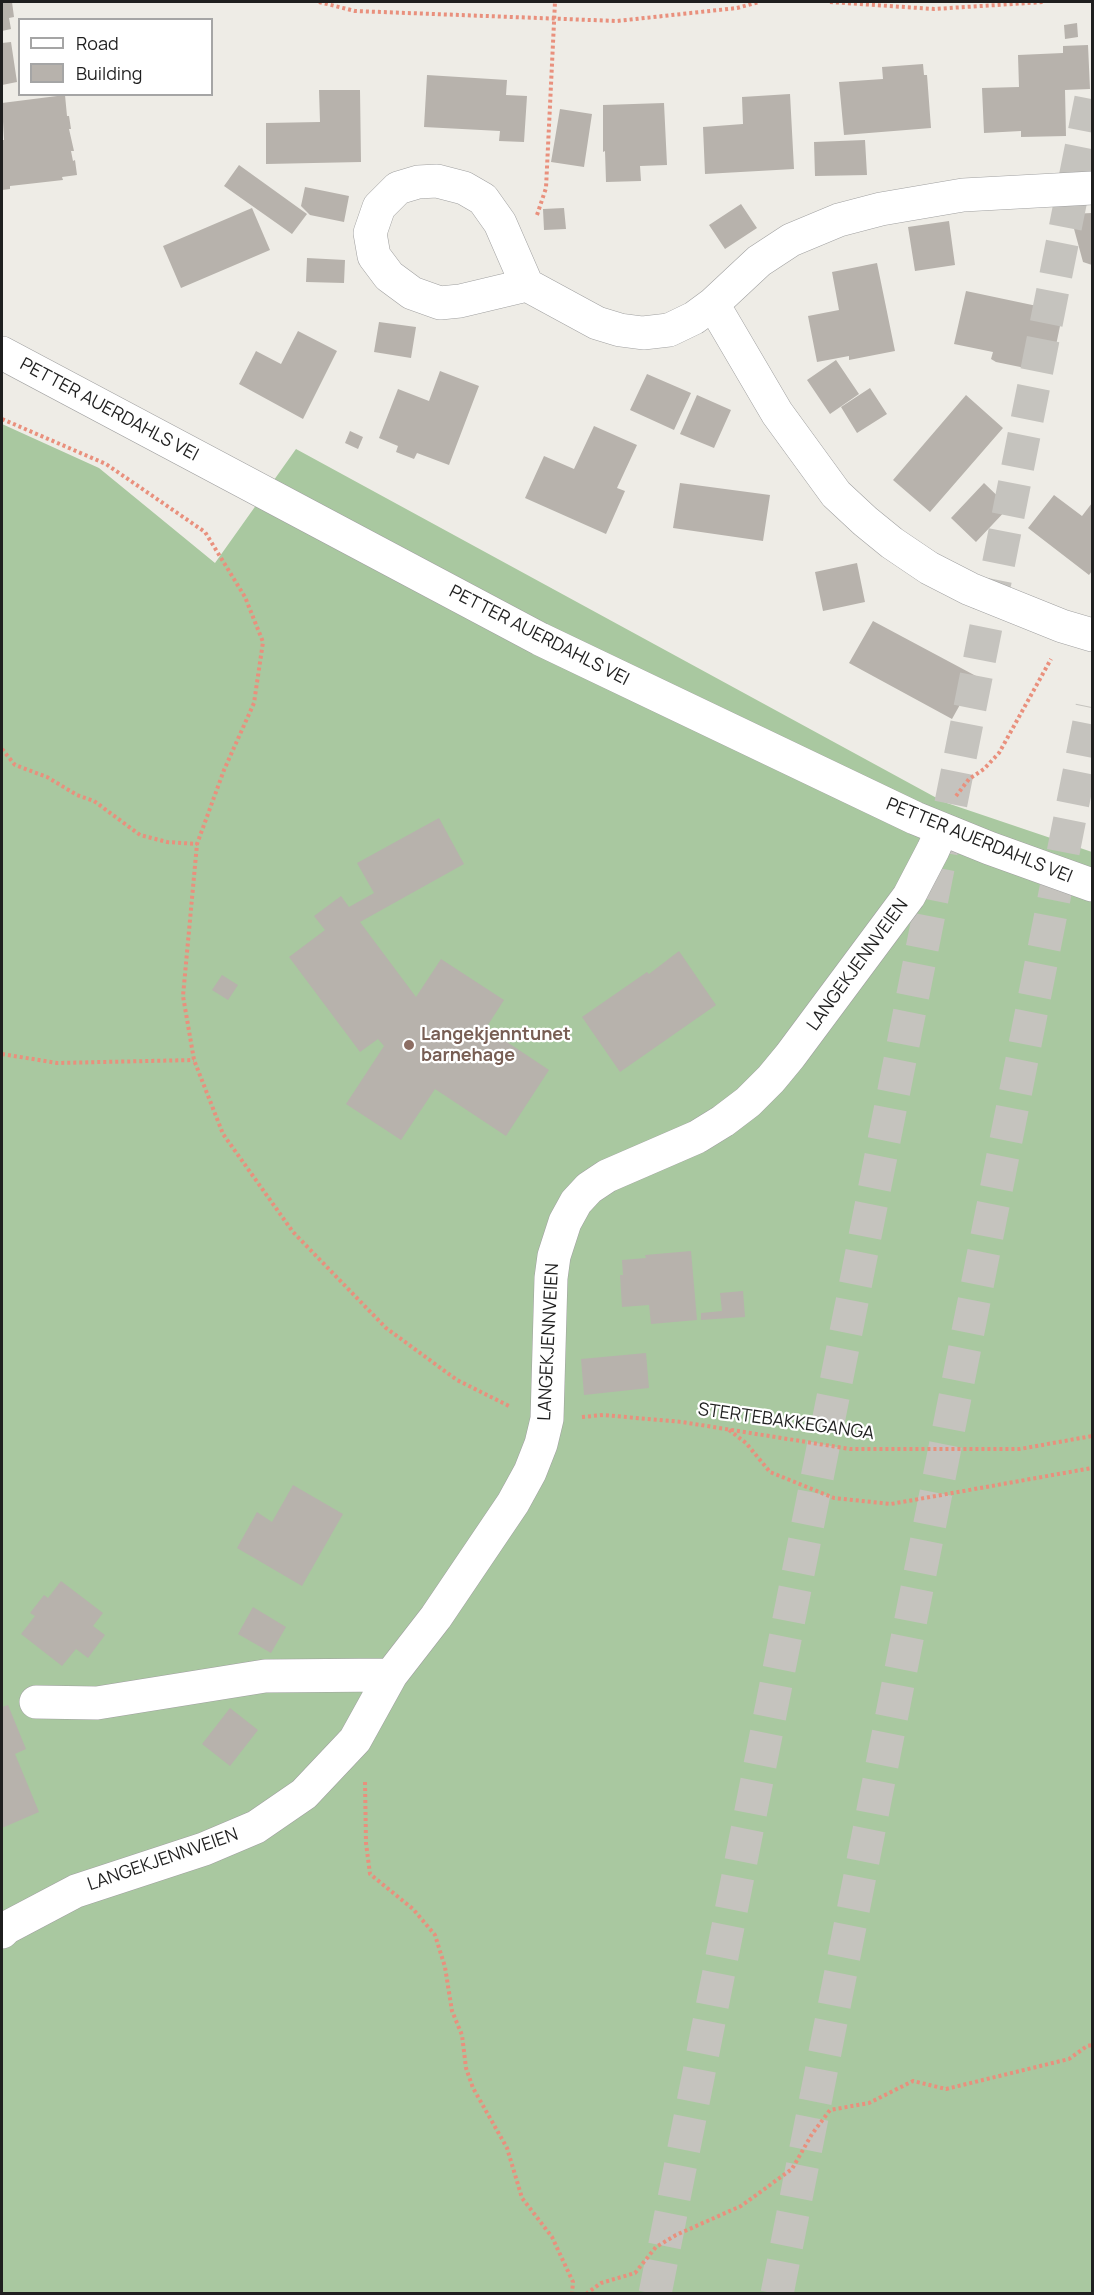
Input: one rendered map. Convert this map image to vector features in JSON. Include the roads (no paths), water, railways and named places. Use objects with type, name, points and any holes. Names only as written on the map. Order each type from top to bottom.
[{"type":"street","points":[[527,285],[460,301],[440,303],[412,293],[389,276],[374,256],[370,233],[379,207],[398,188],[418,182],[437,180],[464,188],[483,199],[500,223],[527,285],[597,323],[620,330],[643,333],[669,330],[694,318],[713,304],[759,261],[791,240],[839,220],[881,209],[963,195],[1092,188]]},
{"type":"street","points":[[713,304],[777,413],[836,494],[858,514],[892,543],[929,568],[970,589],[1077,631]]},
{"type":"street","name":"PETTER AUERDAHLS VEI","points":[[2,353],[540,639],[942,830],[1092,885]]},
{"type":"street","name":"LANGEKJENNVEIEN","points":[[2,1932],[76,1891],[204,1849],[256,1827],[304,1794],[355,1740],[391,1675],[436,1617],[513,1503],[530,1472],[541,1444],[547,1419],[551,1278],[554,1256],[565,1222],[576,1202],[589,1188],[607,1176],[697,1137],[723,1121],[748,1102],[771,1079],[909,896],[942,830]]},
{"type":"street","points":[[36,1702],[97,1703],[265,1676],[391,1675]]},
{"type":"tunnel","points":[[655,2294],[1092,93]]},
{"type":"tunnel","points":[[777,2294],[1092,707]]},
{"type":"place","name":"Langekjenntunet barnehage","points":[[409,1045]]}]
